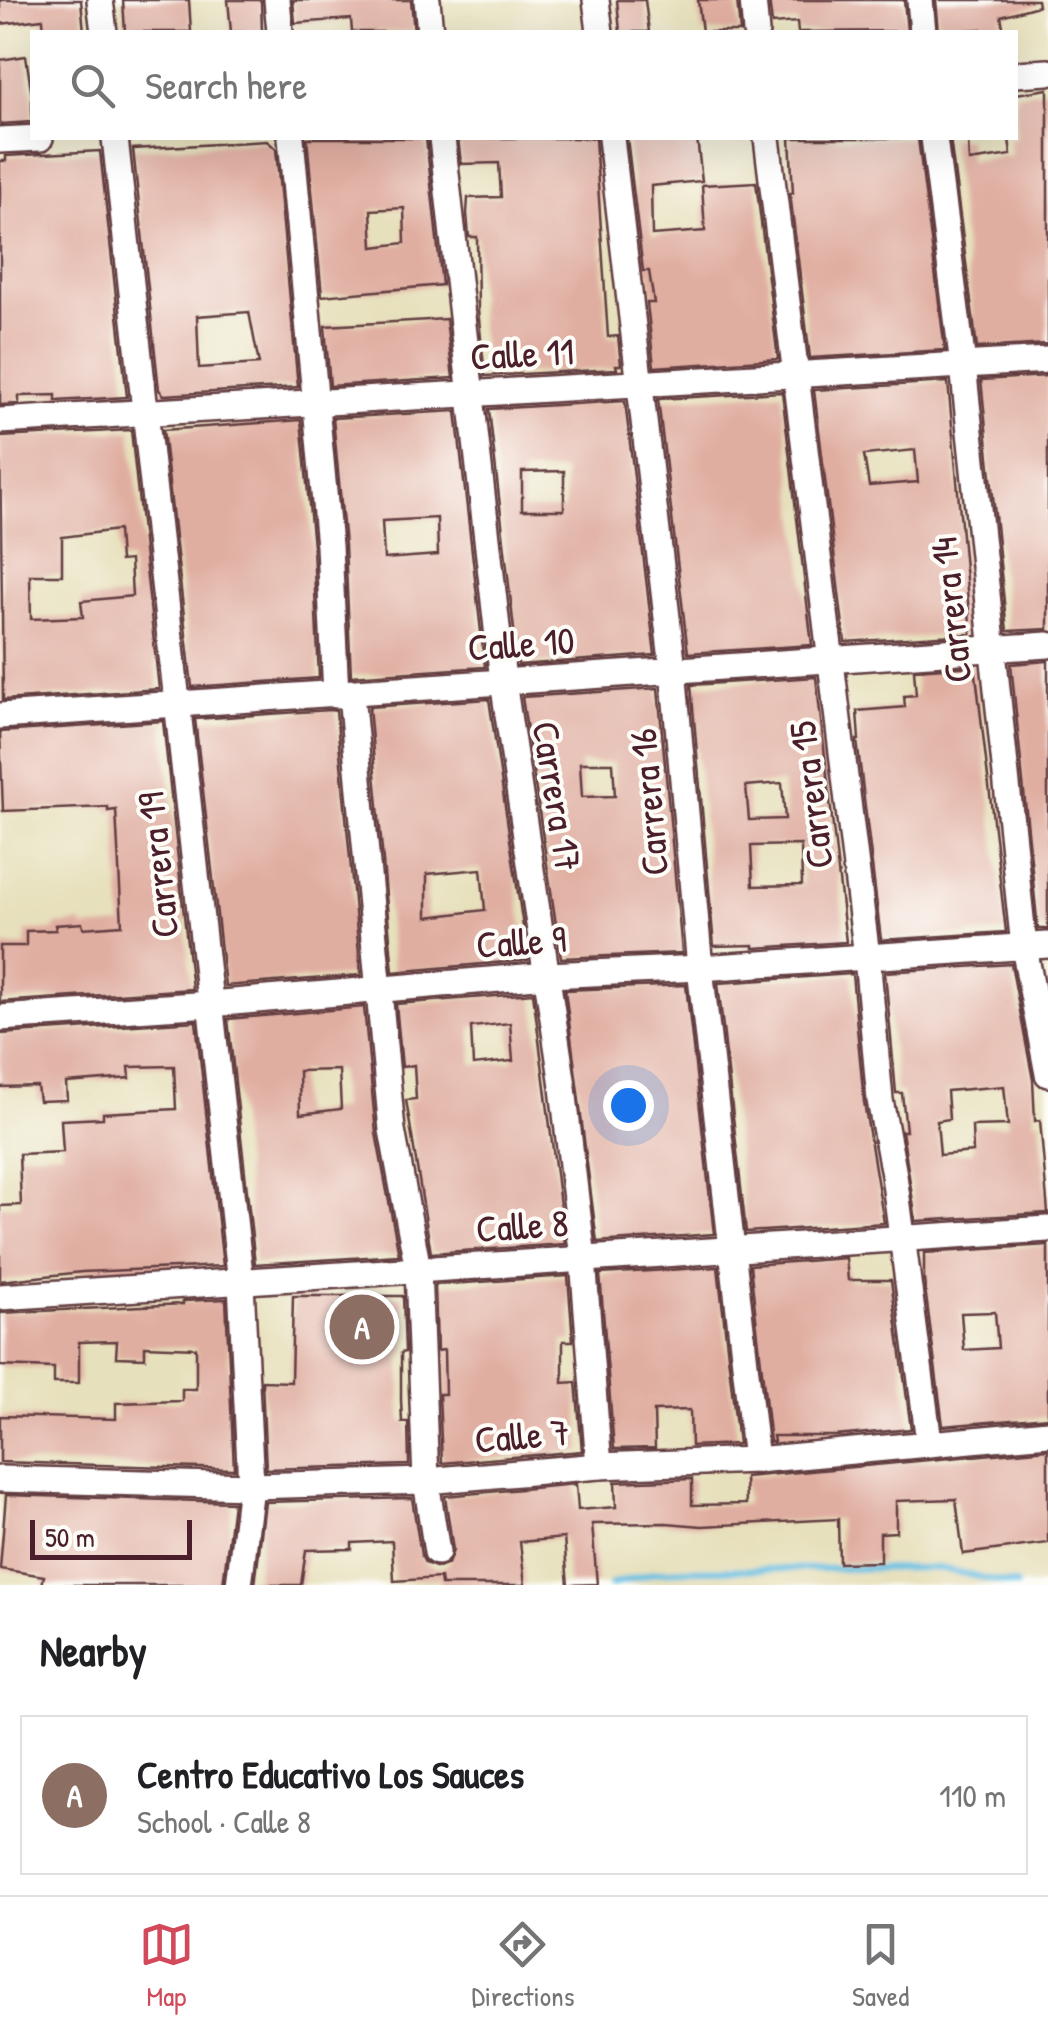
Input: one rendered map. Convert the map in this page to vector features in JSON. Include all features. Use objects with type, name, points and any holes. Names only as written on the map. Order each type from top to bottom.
[{"type":"street","points":[[100,0],[104,30]]},
{"type":"street","points":[[277,0],[280,30]]},
{"type":"street","points":[[427,0],[430,30]]},
{"type":"street","points":[[596,0],[600,30]]},
{"type":"street","points":[[753,0],[756,30]]},
{"type":"street","points":[[920,0],[923,30]]},
{"type":"street","points":[[1018,74],[1048,72]]},
{"type":"street","points":[[0,140],[30,138]]},
{"type":"street","name":"Carrera 19","points":[[116,140],[241,1283],[251,1486],[239,1585]]},
{"type":"street","points":[[292,140],[314,403],[392,1130],[418,1270],[426,1480],[438,1552]]},
{"type":"street","name":"Carrera 17","points":[[442,140],[503,681],[548,975],[583,1259],[599,1466]]},
{"type":"street","name":"Carrera 16","points":[[611,140],[673,670],[700,968],[756,1460]]},
{"type":"street","name":"Carrera 15","points":[[767,140],[867,957],[880,1100],[894,1176],[929,1442]]},
{"type":"street","name":"Carrera 14","points":[[934,140],[963,365],[991,649],[1036,946],[1048,1074]]},
{"type":"street","name":"Calle 11","points":[[0,421],[1048,360]]},
{"type":"street","name":"Calle 10","points":[[0,716],[1048,644]]},
{"type":"street","name":"Calle 9","points":[[0,1018],[548,975],[1036,946]]},
{"type":"street","name":"Calle 8","points":[[0,1297],[1048,1228]]},
{"type":"street","name":"Calle 7","points":[[0,1480],[251,1486],[426,1480],[599,1466],[756,1460],[1048,1434]]},
{"type":"building","points":[[0,0],[81,0],[84,30],[44,30],[43,19],[0,24]]},
{"type":"building","points":[[123,0],[189,0],[191,30],[125,30]]},
{"type":"building","points":[[228,0],[261,0],[262,30],[231,30]]},
{"type":"building","points":[[293,0],[411,0],[414,30],[352,30],[351,19],[295,23]]},
{"type":"building","points":[[617,0],[645,0],[649,30],[620,30]]},
{"type":"building","points":[[698,0],[737,0],[740,30],[702,30]]},
{"type":"building","points":[[769,0],[904,0],[907,30],[798,30],[797,22],[772,24]]},
{"type":"building","points":[[936,0],[1037,0],[1038,6],[1001,16],[1004,30],[939,30]]},
{"type":"building","points":[[26,56],[30,122],[0,124],[0,60]]},
{"type":"building","points":[[1048,89],[1048,344],[977,348],[950,140],[968,140],[969,161],[1011,155],[1009,140],[1018,140],[1018,94]]},
{"type":"building","points":[[307,140],[426,140],[442,285],[322,296]],"holes":[[[404,208],[405,243],[373,247],[371,210]]]},
{"type":"building","points":[[458,140],[595,140],[608,337],[618,336],[621,365],[616,365],[617,369],[485,376],[478,310],[477,237],[469,237],[467,213],[468,198],[501,197],[499,163],[461,164]]},
{"type":"building","points":[[627,140],[697,140],[702,181],[651,186],[652,235],[705,231],[702,185],[756,182],[778,359],[654,367],[647,303],[654,303],[649,271],[643,271]]},
{"type":"building","points":[[790,140],[918,140],[945,350],[810,358]]},
{"type":"building","points":[[267,141],[276,149],[298,387],[164,395],[159,390],[133,149]],"holes":[[[249,312],[259,364],[199,368],[197,316]]]},
{"type":"building","points":[[100,151],[127,397],[56,401],[56,395],[19,396],[19,404],[0,405],[0,161],[6,161],[6,156]]},
{"type":"building","points":[[446,319],[453,378],[330,386],[325,326]]},
{"type":"building","points":[[1048,376],[1048,629],[1007,631],[981,380]]},
{"type":"building","points":[[948,382],[971,634],[845,642],[814,390]],"holes":[[[915,450],[918,482],[869,486],[864,455]]]},
{"type":"building","points":[[782,392],[812,645],[688,653],[658,399]]},
{"type":"building","points":[[625,401],[655,655],[518,665],[489,409]],"holes":[[[564,471],[564,510],[522,510],[522,472]]]},
{"type":"building","points":[[456,411],[485,667],[351,676],[345,545],[333,418]],"holes":[[[437,518],[438,555],[384,559],[382,521]]]},
{"type":"building","points":[[301,420],[313,547],[319,678],[192,687],[163,430]]},
{"type":"building","points":[[131,430],[159,689],[3,700],[0,437]],"holes":[[[118,530],[120,561],[130,560],[132,596],[81,601],[83,617],[31,619],[30,575],[62,575],[62,537]]]},
{"type":"building","points":[[1048,661],[1048,929],[1038,929],[1011,664]]},
{"type":"building","points":[[975,666],[1006,932],[881,940],[857,740],[857,711],[905,707],[904,696],[916,695],[914,670]]},
{"type":"building","points":[[816,677],[846,942],[754,948],[714,946],[691,685]],"holes":[[[782,783],[785,819],[749,820],[746,786]],[[801,845],[802,885],[753,886],[751,846]]]},
{"type":"building","points":[[658,688],[682,953],[561,958],[522,697]],"holes":[[[580,763],[613,763],[615,796],[582,797]]]},
{"type":"building","points":[[489,699],[528,960],[393,972],[369,707]],"holes":[[[481,869],[485,910],[427,917],[427,874]]]},
{"type":"building","points":[[336,711],[361,975],[225,986],[195,719]]},
{"type":"building","points":[[163,721],[192,989],[0,1002],[0,946],[26,946],[26,931],[56,930],[55,925],[122,925],[116,810],[108,811],[108,807],[3,811],[0,732]]},
{"type":"building","points":[[1011,964],[1033,1080],[1035,1121],[1040,1120],[1048,1213],[916,1221],[902,1131],[906,1131],[902,1093],[896,1093],[885,972]],"holes":[[[1004,1086],[1008,1125],[972,1126],[973,1152],[940,1155],[937,1121],[949,1119],[947,1091]]]},
{"type":"building","points":[[852,974],[864,1102],[884,1223],[746,1232],[718,983]]},
{"type":"building","points":[[686,985],[714,1234],[597,1242],[565,990]]},
{"type":"building","points":[[533,993],[565,1244],[431,1253],[406,1100],[416,1099],[414,1065],[402,1067],[396,1004]],"holes":[[[510,1023],[513,1061],[473,1065],[471,1027]]]},
{"type":"building","points":[[364,1007],[376,1133],[399,1255],[255,1264],[228,1019]],"holes":[[[339,1070],[341,1109],[300,1114],[299,1071]]]},
{"type":"building","points":[[196,1021],[223,1266],[82,1272],[0,1281],[0,1206],[21,1205],[19,1154],[63,1152],[61,1120],[176,1109],[174,1066],[129,1067],[130,1078],[66,1083],[67,1100],[39,1101],[37,1086],[0,1087],[0,1034]]},
{"type":"building","points":[[1048,1245],[1048,1417],[943,1426],[924,1253]],"holes":[[[995,1312],[998,1348],[964,1350],[961,1313]]]},
{"type":"building","points":[[846,1258],[848,1280],[891,1280],[911,1429],[835,1436],[773,1436],[774,1442],[770,1442],[750,1265]]},
{"type":"building","points":[[718,1267],[738,1444],[691,1446],[690,1410],[654,1411],[655,1448],[614,1449],[600,1274]]},
{"type":"building","points":[[568,1276],[573,1341],[563,1341],[563,1383],[576,1382],[582,1451],[442,1463],[439,1394],[445,1394],[444,1350],[437,1351],[435,1285]]},
{"type":"building","points":[[293,1296],[403,1296],[405,1352],[401,1353],[401,1400],[402,1422],[408,1422],[409,1465],[266,1469],[262,1381],[291,1382]]},
{"type":"building","points":[[226,1299],[234,1469],[0,1462],[0,1416],[116,1419],[116,1403],[182,1401],[182,1389],[196,1389],[196,1348],[145,1346],[145,1358],[116,1357],[117,1341],[79,1342],[79,1383],[54,1383],[54,1368],[0,1366],[0,1313]]},
{"type":"building","points":[[1048,1449],[1048,1543],[963,1554],[956,1499],[896,1501],[896,1532],[880,1533],[880,1562],[839,1563],[838,1519],[702,1526],[592,1524],[597,1584],[568,1585],[564,1538],[520,1542],[525,1585],[441,1585],[440,1578],[394,1581],[392,1541],[352,1543],[352,1549],[306,1550],[301,1585],[255,1585],[265,1502],[412,1498],[421,1555],[425,1563],[438,1568],[448,1564],[453,1550],[445,1496],[576,1484],[578,1510],[616,1507],[615,1482],[692,1479],[692,1505],[746,1504],[745,1477]]},
{"type":"building","points":[[6,1495],[233,1502],[223,1585],[42,1585],[44,1576],[0,1569]]},
{"type":"waterway","points":[[610,1585],[680,1570],[938,1568],[1017,1585]]},
{"type":"place","name":"Centro Educativo Los Sauces","points":[[362,1327]]}]
